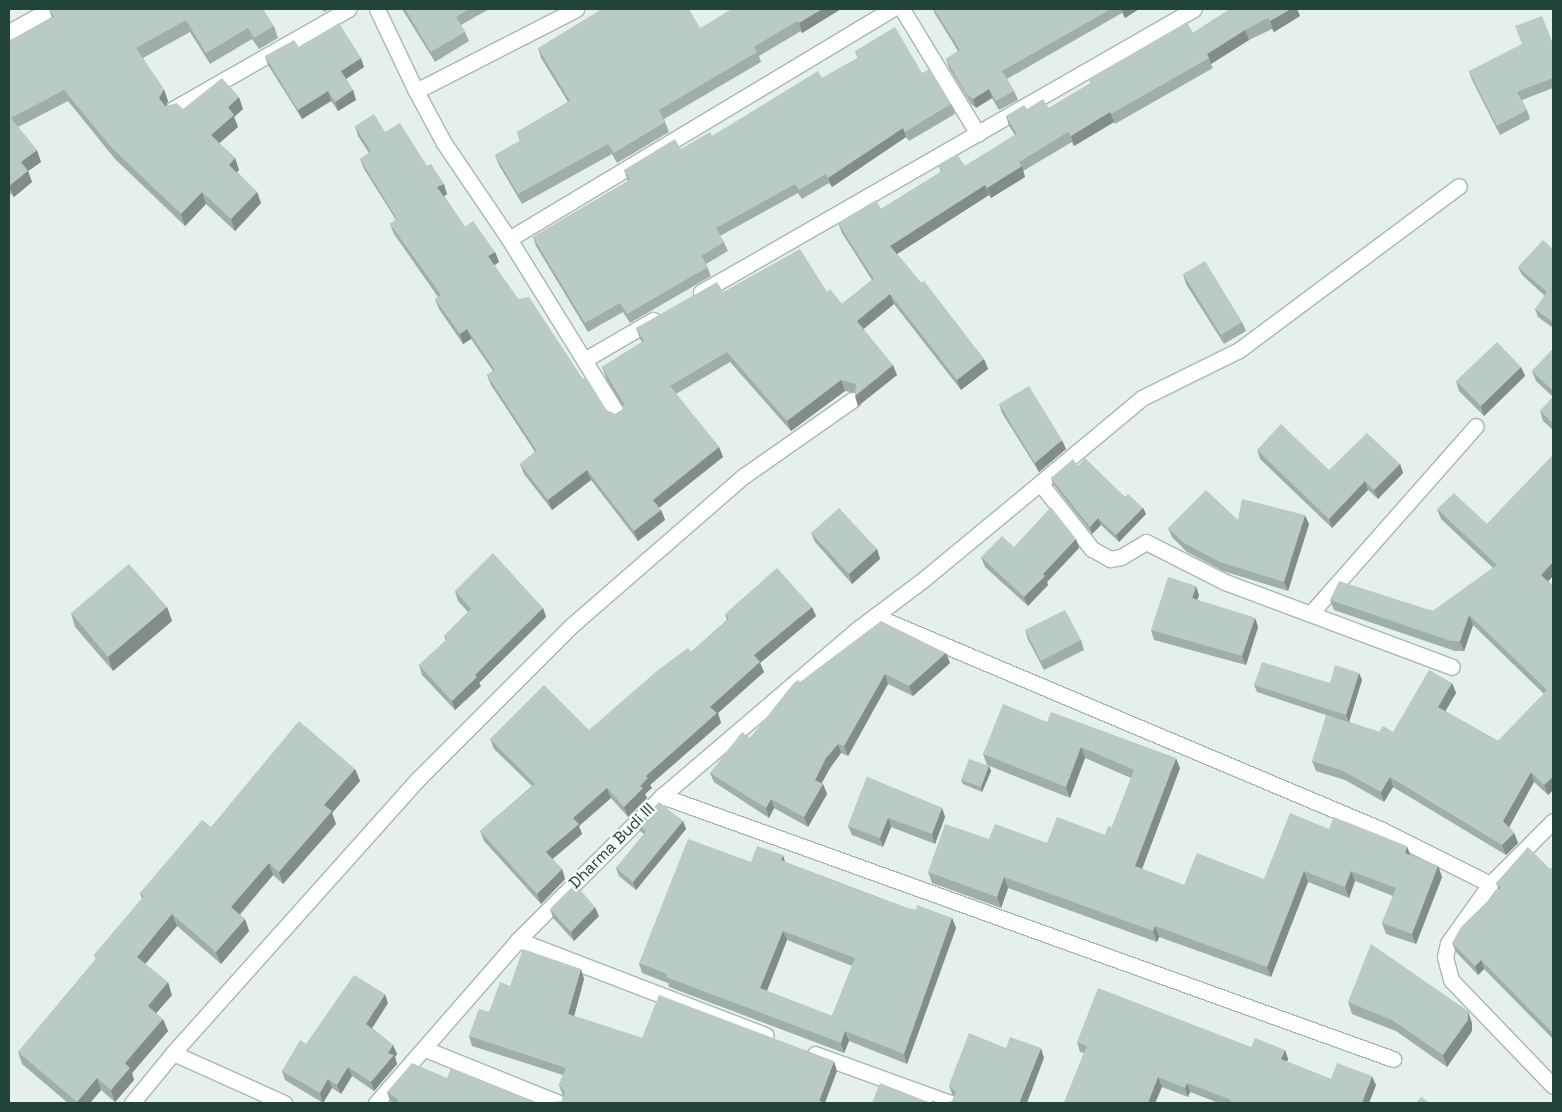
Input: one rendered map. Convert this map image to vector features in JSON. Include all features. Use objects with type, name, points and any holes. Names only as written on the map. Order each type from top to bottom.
[{"type":"street","points":[[9,32],[50,9]]},
{"type":"street","points":[[172,109],[348,9]]},
{"type":"street","points":[[377,9],[416,91],[444,143],[509,239],[618,415]]},
{"type":"street","points":[[416,91],[576,9]]},
{"type":"street","points":[[509,239],[892,9]]},
{"type":"street","points":[[902,9],[978,134]]},
{"type":"street","points":[[686,301],[1194,9]]},
{"type":"street","name":"Dharma Budi III","points":[[376,1103],[518,940],[662,796],[875,616],[1142,398],[1239,350],[1459,186]]},
{"type":"street","points":[[584,360],[669,311]]},
{"type":"street","points":[[132,1103],[174,1053],[418,779],[571,626],[745,476],[852,400]]},
{"type":"street","points":[[1310,613],[1476,426]]},
{"type":"street","points":[[1040,483],[1092,549],[1100,555],[1110,559],[1121,557],[1146,542],[1225,582],[1452,667]]},
{"type":"street","points":[[875,616],[1380,829],[1490,884]]},
{"type":"street","points":[[662,796],[1392,1059]]},
{"type":"street","points":[[1553,821],[1490,884],[1448,943],[1446,971],[1553,1086]]},
{"type":"street","points":[[518,940],[775,1039]]},
{"type":"street","points":[[425,1049],[559,1103]]},
{"type":"street","points":[[803,1050],[950,1103]]},
{"type":"street","points":[[174,1053],[284,1103]]},
{"type":"building","points":[[49,9],[263,9],[274,26],[254,38],[248,28],[206,53],[186,20],[136,48],[164,89],[159,98],[165,106],[177,103],[183,109],[222,78],[239,97],[228,107],[234,115],[211,135],[235,158],[229,165],[257,192],[231,219],[202,192],[181,214],[111,147],[64,90],[11,118],[37,150],[21,162],[28,171],[9,186],[9,41],[54,17]]},
{"type":"building","points":[[405,9],[469,9],[456,17],[465,32],[431,52]]},
{"type":"building","points":[[602,9],[689,9],[700,28],[732,9],[822,9],[799,23],[797,21],[754,47],[757,52],[659,110],[665,122],[614,153],[608,144],[518,194],[495,155],[521,140],[517,132],[570,101],[538,48]]},
{"type":"building","points":[[934,9],[1111,9],[1002,71],[1014,91],[996,101],[989,89],[973,99],[967,95],[946,59],[960,50]]},
{"type":"building","points":[[1230,9],[1291,9],[1270,21],[1268,18],[1245,30],[1207,54],[1209,58],[1111,114],[1110,112],[1071,136],[1068,132],[1019,162],[1022,166],[987,188],[985,185],[890,246],[921,283],[924,281],[984,359],[957,380],[890,294],[857,321],[893,365],[855,396],[856,384],[841,380],[787,421],[727,352],[670,386],[719,447],[653,500],[661,510],[634,531],[587,470],[548,500],[520,464],[537,451],[487,375],[495,370],[467,329],[460,334],[435,299],[441,295],[390,224],[397,219],[360,159],[371,152],[355,126],[374,114],[385,132],[400,123],[427,166],[431,164],[444,184],[437,187],[465,227],[473,221],[495,252],[488,256],[518,299],[529,297],[583,379],[586,377],[606,410],[615,414],[622,410],[624,404],[602,367],[644,341],[636,328],[717,282],[723,292],[800,249],[827,292],[830,289],[842,304],[874,279],[838,223],[876,200],[881,209],[942,171],[938,165],[957,154],[965,166],[1017,134],[1006,116],[1024,105],[1027,109],[1043,99],[1049,108],[1091,83],[1089,79],[1187,22],[1193,33]]},
{"type":"building","points":[[1542,16],[1553,44],[1553,78],[1517,92],[1527,110],[1497,126],[1469,71],[1522,44],[1515,26]]},
{"type":"building","points":[[339,23],[361,58],[341,71],[353,90],[335,102],[328,91],[298,110],[265,56],[294,40],[299,47]]},
{"type":"building","points":[[895,27],[922,73],[930,69],[951,104],[905,132],[903,128],[828,178],[826,174],[799,190],[795,184],[716,228],[724,242],[701,256],[708,267],[627,314],[620,303],[585,323],[533,237],[630,180],[624,170],[675,139],[681,149],[710,132],[712,136],[818,71],[822,78],[859,57],[855,51]]},
{"type":"building","points":[[1543,240],[1553,249],[1553,322],[1535,309],[1547,292],[1518,267]]},
{"type":"building","points":[[1205,261],[1242,322],[1221,335],[1183,274]]},
{"type":"building","points":[[1497,342],[1521,367],[1481,406],[1456,381]]},
{"type":"building","points":[[1553,349],[1553,391],[1532,371]]},
{"type":"building","points":[[1029,386],[1062,440],[1035,463],[999,404]]},
{"type":"building","points":[[1553,397],[1553,423],[1540,411]]},
{"type":"building","points":[[1281,424],[1329,470],[1367,433],[1400,464],[1374,490],[1365,481],[1329,519],[1257,450]]},
{"type":"building","points":[[1553,455],[1553,562],[1541,575],[1553,586],[1553,777],[1544,785],[1531,772],[1503,821],[1514,833],[1502,845],[1390,777],[1381,792],[1341,770],[1312,761],[1326,715],[1379,732],[1383,726],[1393,732],[1429,670],[1452,683],[1438,707],[1498,741],[1547,690],[1469,615],[1460,641],[1451,641],[1330,600],[1339,581],[1433,611],[1497,565],[1437,509],[1454,493],[1487,524]]},
{"type":"building","points":[[1085,458],[1125,497],[1128,494],[1143,508],[1116,535],[1098,518],[1090,527],[1051,478],[1073,459],[1078,466]]},
{"type":"building","points":[[1206,490],[1238,520],[1242,499],[1305,515],[1284,582],[1220,562],[1184,543],[1168,528]]},
{"type":"building","points":[[1051,507],[1076,539],[1043,574],[1045,576],[1024,597],[981,557],[1002,536],[1014,547]]},
{"type":"building","points":[[839,508],[877,549],[849,574],[811,533]]},
{"type":"building","points":[[493,553],[543,608],[475,675],[477,677],[452,701],[419,665],[447,639],[444,636],[471,609],[455,591]]},
{"type":"building","points":[[129,564],[167,607],[108,657],[71,613]]},
{"type":"building","points":[[777,568],[812,607],[754,655],[760,662],[710,707],[717,713],[646,776],[648,778],[640,786],[643,788],[624,807],[607,788],[573,818],[579,824],[546,852],[562,869],[537,894],[480,831],[535,784],[490,739],[544,685],[589,730],[658,670],[688,648],[691,652],[729,619],[725,614]]},
{"type":"building","points":[[1168,577],[1196,586],[1192,598],[1255,618],[1242,656],[1151,630]]},
{"type":"building","points":[[1065,610],[1081,640],[1041,661],[1025,630]]},
{"type":"building","points":[[881,621],[946,653],[909,686],[885,674],[844,746],[838,744],[826,758],[815,780],[823,784],[804,817],[771,799],[766,808],[710,773],[742,732],[750,738],[793,684],[798,680],[800,682]]},
{"type":"building","points":[[1262,662],[1330,683],[1335,665],[1359,673],[1346,715],[1254,685]]},
{"type":"building","points":[[1003,704],[1047,722],[1051,712],[1176,758],[1135,866],[1184,885],[1197,853],[1264,879],[1290,813],[1329,829],[1334,817],[1407,846],[1405,853],[1438,866],[1412,934],[1382,923],[1396,888],[1351,871],[1345,887],[1304,871],[1267,967],[1155,926],[1153,931],[1004,877],[997,897],[928,872],[945,824],[989,839],[995,824],[1047,843],[1057,817],[1105,835],[1108,826],[1112,827],[1134,770],[1081,747],[1066,787],[983,754]]},
{"type":"building","points":[[299,721],[355,769],[324,805],[332,811],[279,872],[269,863],[231,907],[245,919],[216,952],[172,914],[137,957],[168,982],[148,1006],[163,1019],[125,1063],[130,1068],[111,1090],[97,1078],[77,1102],[18,1052],[97,958],[94,955],[144,896],[140,893],[202,820],[211,827]]},
{"type":"building","points":[[969,759],[989,766],[981,787],[961,780]]},
{"type":"building","points":[[867,777],[942,808],[932,834],[888,818],[880,838],[848,826]]},
{"type":"building","points":[[659,802],[683,821],[633,882],[616,868],[646,832],[638,823]]},
{"type":"building","points":[[688,839],[751,862],[757,846],[783,855],[781,860],[907,908],[916,910],[917,905],[952,918],[904,1054],[845,1031],[841,1043],[666,977],[667,974],[639,963]],"holes":[[[783,931],[855,958],[832,1016],[760,988]]]},
{"type":"building","points":[[1528,847],[1550,869],[1553,868],[1553,1033],[1481,960],[1475,966],[1452,943],[1461,927],[1501,888],[1496,883]]},
{"type":"building","points":[[575,884],[595,907],[571,932],[550,909]]},
{"type":"building","points":[[1371,944],[1468,1011],[1468,1020],[1443,1055],[1392,1020],[1348,1002]]},
{"type":"building","points":[[523,949],[581,969],[568,1014],[642,1038],[659,995],[834,1061],[819,1101],[825,1103],[551,1103],[562,1101],[565,1092],[559,1085],[566,1068],[469,1036],[479,1009],[489,1012],[500,982],[510,986]]},
{"type":"building","points":[[354,975],[385,994],[366,1024],[393,1045],[388,1053],[394,1055],[371,1082],[348,1067],[337,1085],[328,1079],[320,1093],[282,1071],[300,1040],[306,1044]]},
{"type":"building","points":[[1098,988],[1251,1047],[1255,1038],[1285,1050],[1281,1059],[1331,1079],[1337,1063],[1372,1076],[1362,1103],[1230,1103],[1231,1100],[1187,1083],[1185,1088],[1158,1077],[1148,1103],[1064,1103],[1087,1046],[1077,1042]]},
{"type":"building","points":[[969,1033],[1006,1048],[1010,1037],[1041,1048],[1019,1103],[942,1103],[952,1101],[956,1092],[949,1085]]},
{"type":"building","points":[[412,1063],[447,1078],[451,1068],[537,1103],[397,1103],[399,1100],[387,1092]]},
{"type":"building","points":[[880,1083],[931,1103],[872,1103]]},
{"type":"building","points":[[1421,1097],[1430,1103],[1416,1103]]}]
